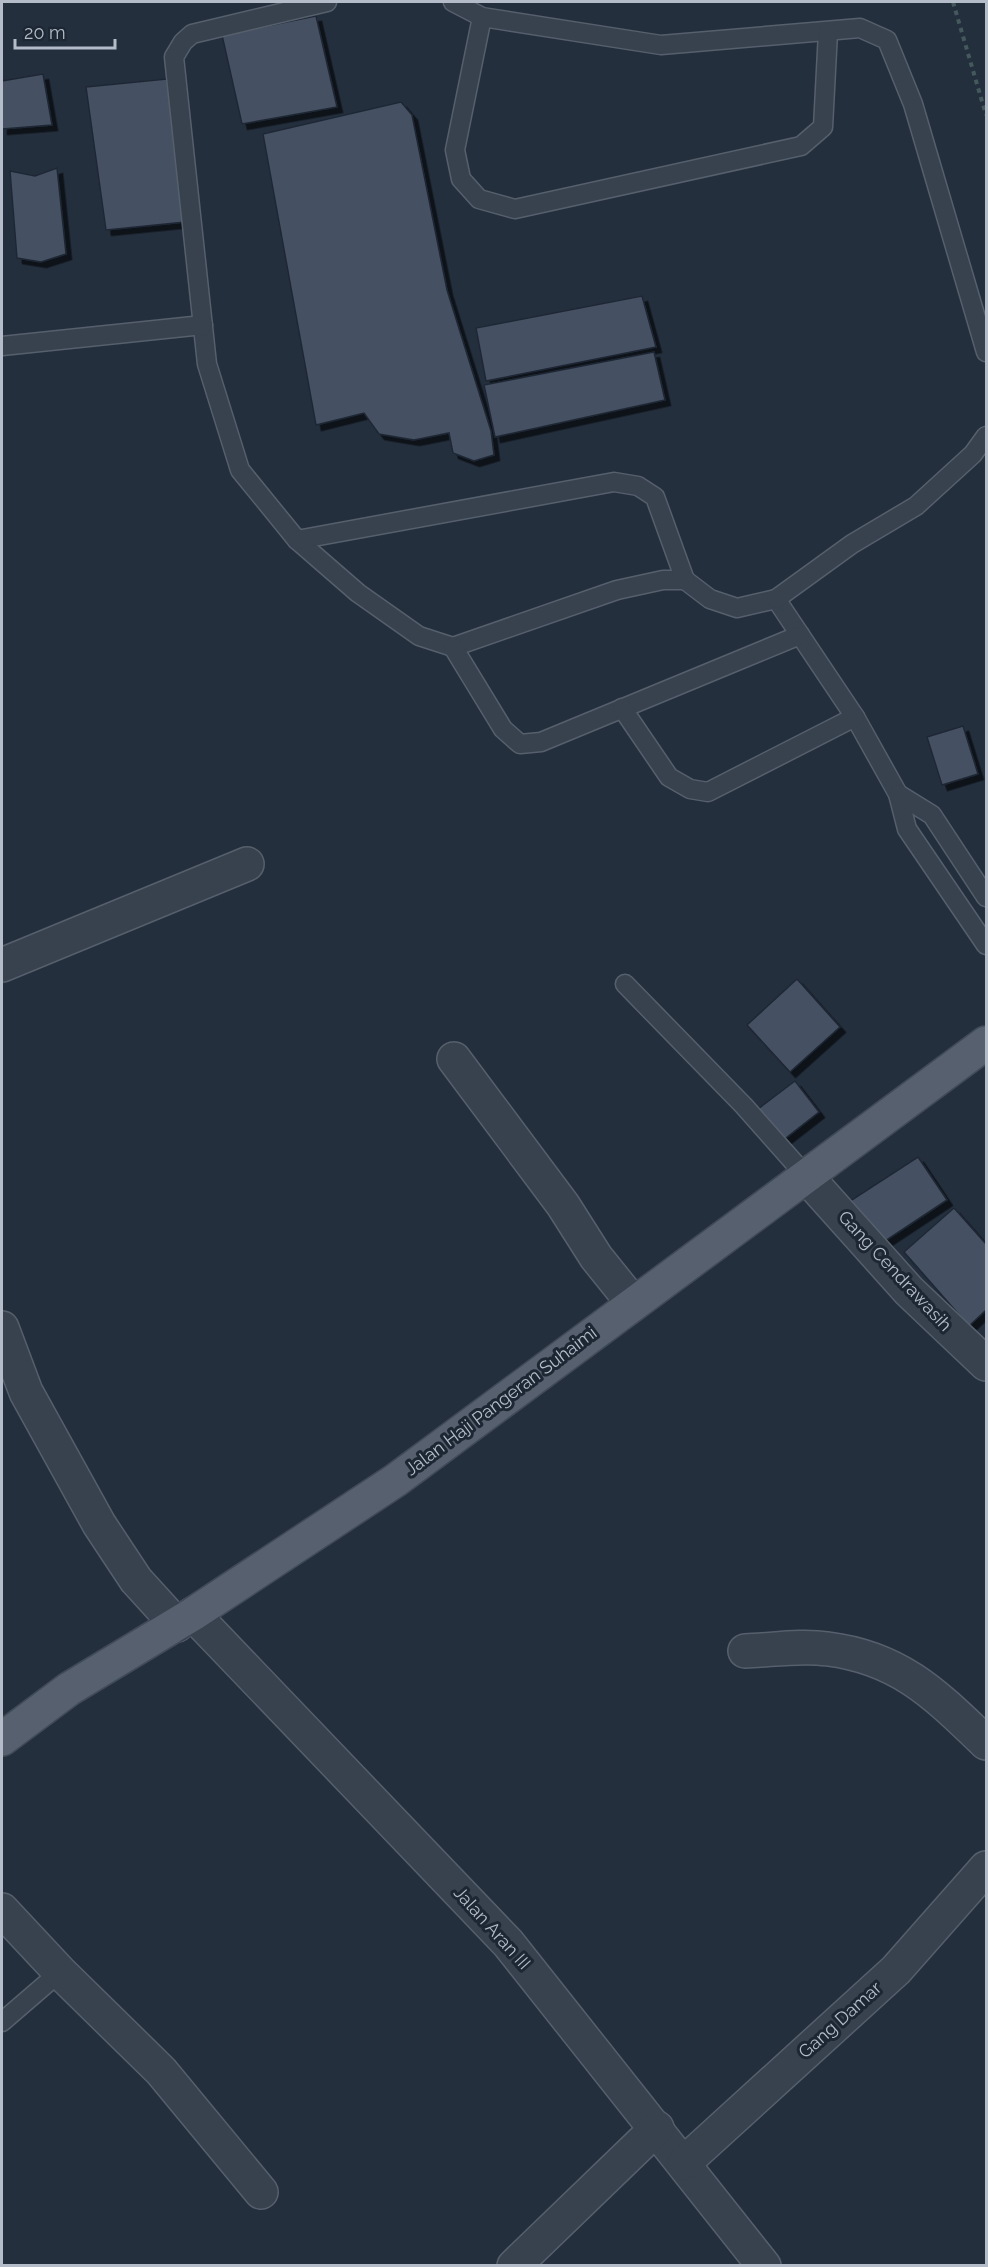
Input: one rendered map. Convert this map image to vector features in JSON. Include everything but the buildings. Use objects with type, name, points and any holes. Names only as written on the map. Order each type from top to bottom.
[{"type":"main road","name":"Jalan Haji Pangeran Suhaimi","points":[[2,1739],[69,1689],[185,1620],[396,1480],[987,1043]]},
{"type":"street","points":[[2,965],[247,864]]},
{"type":"street","points":[[454,1059],[563,1205],[596,1257],[633,1303]]},
{"type":"street","name":"Gang Cendrawasih","points":[[806,1176],[909,1292],[987,1364]]},
{"type":"street","name":"Jalan Aran III","points":[[2,1328],[26,1392],[99,1524],[136,1580],[185,1620],[508,1943],[764,2265]]},
{"type":"street","points":[[745,1650],[827,1649],[888,1663],[925,1687],[987,1743]]},
{"type":"street","name":"Gang Damar","points":[[684,2163],[896,1970],[987,1868]]},
{"type":"street","points":[[2,1910],[60,1972],[161,2071],[261,2192]]},
{"type":"street","points":[[514,2265],[657,2128]]},
{"type":"lane","points":[[327,2],[192,34],[183,42],[174,57],[207,364],[240,470],[297,540],[358,594],[419,636],[453,647],[617,590],[663,580],[685,580]]},
{"type":"lane","points":[[453,2],[482,17],[661,45],[860,28],[887,40],[913,104],[987,352]]},
{"type":"lane","points":[[482,17],[455,150],[461,179],[479,199],[515,208],[801,146],[823,127],[828,32]]},
{"type":"lane","points":[[2,346],[202,325]]},
{"type":"lane","points":[[297,540],[614,482],[638,486],[655,496],[685,580],[710,599],[737,608],[776,599],[852,544],[916,506],[973,454],[987,436]]},
{"type":"lane","points":[[776,599],[855,717],[898,794],[907,829],[987,945]]},
{"type":"lane","points":[[453,647],[503,729],[520,744],[541,742],[800,635]]},
{"type":"lane","points":[[622,708],[669,777],[690,789],[708,792],[855,717]]},
{"type":"lane","points":[[898,794],[932,815],[987,897]]},
{"type":"lane","points":[[626,984],[744,1106],[806,1176]]},
{"type":"lane","points":[[2,2022],[60,1972]]},
{"type":"path","points":[[953,2],[987,115]]}]
